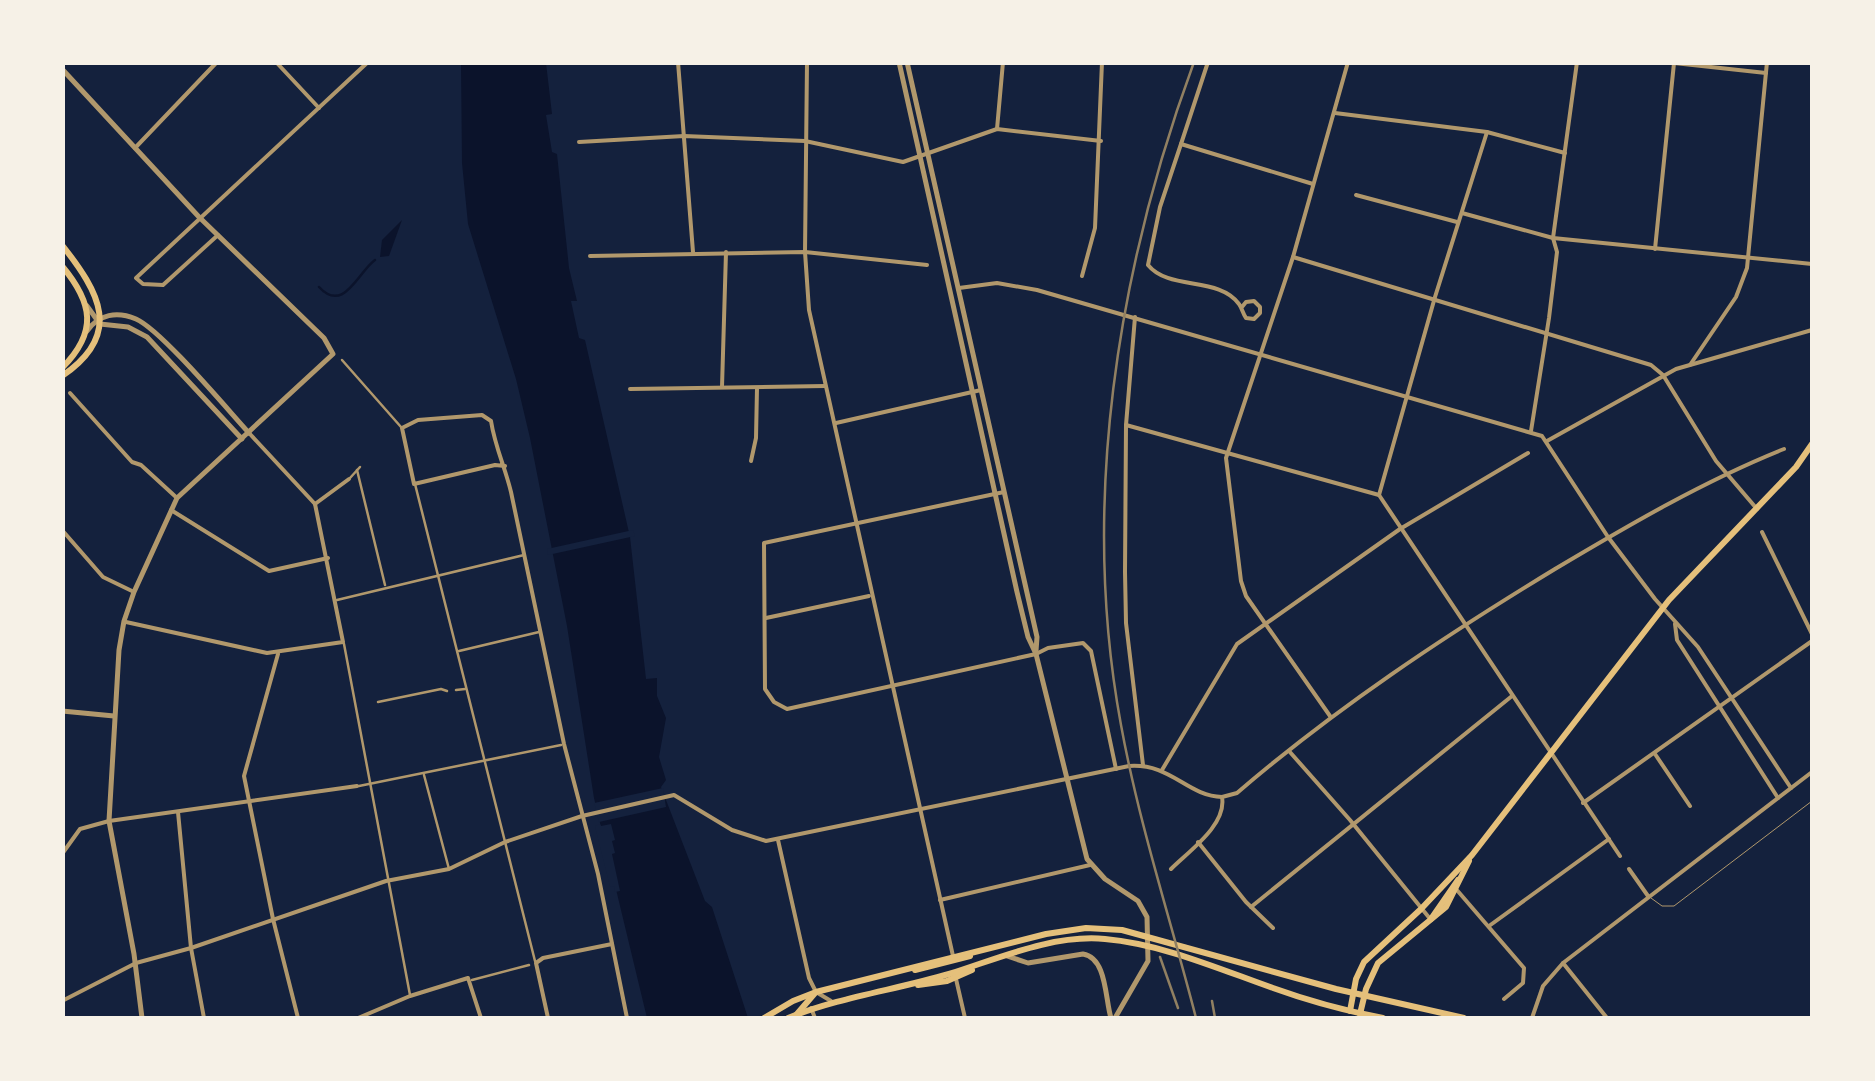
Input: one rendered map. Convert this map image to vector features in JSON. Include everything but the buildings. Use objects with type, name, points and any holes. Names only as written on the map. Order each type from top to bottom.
[{"type":"highway","points":[[62,245],[93,287],[98,321],[87,354],[62,372]]},
{"type":"highway","points":[[62,266],[87,306],[86,332],[62,372]]},
{"type":"highway","points":[[1360,1016],[1378,963],[1430,920],[1472,856],[1662,608],[1796,467],[1812,444]]},
{"type":"highway","points":[[1796,467],[1812,455]]},
{"type":"highway","points":[[1349,1015],[1364,962],[1452,886],[1464,874],[1472,856]]},
{"type":"highway","points":[[792,1017],[816,992],[952,956],[1086,928],[1122,930],[1364,996],[1464,1018]]},
{"type":"highway","points":[[764,1018],[807,1002],[832,1001],[900,986],[1090,938],[1175,955],[1349,1015],[1383,1018]]},
{"type":"highway","points":[[899,972],[934,968],[984,951]]},
{"type":"highway","points":[[900,986],[956,978],[992,961]]},
{"type":"street","points":[[134,148],[217,62]]},
{"type":"street","points":[[276,62],[319,108]]},
{"type":"street","points":[[218,236],[163,285],[143,284],[136,278],[368,62]]},
{"type":"street","points":[[678,62],[693,252]]},
{"type":"street","points":[[807,62],[805,252],[809,310],[952,956]]},
{"type":"street","points":[[899,62],[1004,492],[1037,637],[1036,654]]},
{"type":"street","points":[[907,62],[959,288],[996,494],[1028,638],[1036,654],[1090,866],[1141,904],[1146,917],[1149,955],[1113,1018]]},
{"type":"street","points":[[996,129],[1004,62]]},
{"type":"street","points":[[1082,276],[1095,228],[1102,62]]},
{"type":"street","points":[[1208,62],[1160,207],[1148,261],[1156,274],[1212,289],[1242,307]]},
{"type":"street","points":[[1531,431],[1557,252],[1554,238],[1576,62]]},
{"type":"street","points":[[1665,62],[1766,73]]},
{"type":"street","points":[[1690,365],[1736,297],[1748,259],[1767,62]]},
{"type":"street","points":[[1330,716],[1241,582],[1226,464],[1293,257],[1347,63]]},
{"type":"street","points":[[1655,250],[1674,64]]},
{"type":"street","points":[[62,69],[199,218],[331,346],[333,354],[178,498],[124,621],[109,822],[136,963],[142,1018]]},
{"type":"street","points":[[1335,113],[1486,132],[1565,152]]},
{"type":"street","points":[[578,142],[684,136],[805,141],[903,162],[996,129],[1100,141]]},
{"type":"street","points":[[1379,495],[1434,297],[1486,132]]},
{"type":"street","points":[[1181,144],[1315,184]]},
{"type":"street","points":[[1356,195],[1457,222]]},
{"type":"street","points":[[1462,212],[1554,238],[1812,264]]},
{"type":"street","points":[[722,388],[726,252]]},
{"type":"street","points":[[590,256],[805,252],[927,265]]},
{"type":"street","points":[[1293,257],[1650,364],[1663,374],[1727,473],[1757,509]]},
{"type":"street","points":[[959,288],[1010,284],[1531,431],[1547,441],[1608,538],[1675,624],[1698,647],[1790,788]]},
{"type":"street","points":[[87,306],[98,321],[128,327],[147,337],[242,439]]},
{"type":"street","points":[[86,332],[98,321],[123,315],[145,324],[315,504],[410,996]]},
{"type":"street","points":[[1136,318],[1126,424],[1126,623],[1143,765]]},
{"type":"street","points":[[1547,441],[1663,374],[1812,330]]},
{"type":"street","points":[[342,360],[402,428],[548,1018]]},
{"type":"street","points":[[630,389],[826,386]]},
{"type":"street","points":[[751,461],[756,438],[757,388]]},
{"type":"street","points":[[836,423],[977,390]]},
{"type":"street","points":[[70,393],[132,462],[178,498]]},
{"type":"street","points":[[402,428],[418,420],[488,417],[497,454],[505,466],[526,555],[564,744],[627,1018]]},
{"type":"street","points":[[1126,424],[1379,495],[1620,856]]},
{"type":"street","points":[[62,1001],[136,963],[386,881],[449,869],[506,842],[582,816],[669,796],[757,840],[778,840],[1143,765],[1222,798],[1237,793],[1330,716],[1464,624],[1608,538],[1727,473],[1784,449]]},
{"type":"street","points":[[1162,770],[1229,653],[1265,623],[1400,529],[1528,453]]},
{"type":"street","points":[[414,484],[505,466]]},
{"type":"street","points":[[315,504],[358,469],[386,588]]},
{"type":"street","points":[[1004,492],[764,544],[765,689],[774,702],[787,709],[1036,654],[1048,648],[1085,644],[1091,651],[1116,769]]},
{"type":"street","points":[[171,510],[270,572],[328,558]]},
{"type":"street","points":[[62,530],[103,577],[134,592]]},
{"type":"street","points":[[1582,803],[1812,638],[1762,532]]},
{"type":"street","points":[[336,600],[526,555]]},
{"type":"street","points":[[766,618],[871,595]]},
{"type":"street","points":[[124,621],[137,627],[278,654],[343,642]]},
{"type":"street","points":[[1675,624],[1677,640],[1778,798]]},
{"type":"street","points":[[458,651],[542,632]]},
{"type":"street","points":[[278,654],[244,776],[298,1018]]},
{"type":"street","points":[[456,690],[466,688]]},
{"type":"street","points":[[378,702],[447,691]]},
{"type":"street","points":[[1252,907],[1512,696]]},
{"type":"street","points":[[354,706],[363,704]]},
{"type":"street","points":[[62,711],[115,716]]},
{"type":"street","points":[[62,854],[80,830],[109,822],[357,786],[564,744]]},
{"type":"street","points":[[1288,750],[1354,824],[1430,920]]},
{"type":"street","points":[[1655,754],[1690,806]]},
{"type":"street","points":[[1532,1018],[1543,986],[1563,962],[1812,772]]},
{"type":"street","points":[[424,773],[449,869]]},
{"type":"street","points":[[1171,868],[1222,812],[1222,798]]},
{"type":"street","points":[[178,812],[190,948],[204,1018]]},
{"type":"street","points":[[1488,926],[1609,839]]},
{"type":"street","points":[[778,840],[808,972],[816,992],[832,1001]]},
{"type":"street","points":[[1198,842],[1273,928]]},
{"type":"street","points":[[940,900],[1090,866]]},
{"type":"street","points":[[1629,869],[1648,896]]},
{"type":"street","points":[[1452,886],[1525,971],[1523,983],[1504,999]]},
{"type":"street","points":[[358,1018],[410,996],[543,958],[612,944]]},
{"type":"street","points":[[1007,956],[1028,963],[1084,954],[1096,959],[1113,1018]]},
{"type":"street","points":[[1563,962],[1608,1018]]},
{"type":"street","points":[[956,978],[965,1018]]},
{"type":"street","points":[[470,980],[482,1018]]},
{"type":"street","points":[[807,1002],[815,1018]]},
{"type":"lane","points":[[1648,896],[1662,906],[1674,906],[1812,801]]},
{"type":"water","points":[[461,63],[546,63],[552,114],[546,115],[552,152],[557,154],[569,268],[577,301],[571,301],[579,338],[585,340],[630,537],[646,679],[657,678],[657,696],[666,718],[659,757],[666,780],[661,787],[705,901],[712,907],[748,1018],[647,1018],[594,798],[567,626],[530,438],[468,224],[462,163]]},
{"type":"water","points":[[402,220],[389,256],[380,257],[382,240]]},
{"type":"pier","points":[[633,530],[635,536],[548,555],[547,549]]},
{"type":"pier","points":[[663,788],[666,807],[599,822],[594,803]]},
{"type":"pier","points":[[611,824],[615,840],[612,854],[620,891],[610,887],[595,826]]},
{"type":"waterway","points":[[319,287],[328,294],[343,293],[375,260]]},
{"type":"railway","points":[[1194,62],[1144,223],[1126,305],[1113,389],[1104,558],[1109,642],[1128,762],[1196,1018]]},
{"type":"railway","points":[[1160,957],[1178,1008]]},
{"type":"railway","points":[[1212,1001],[1215,1018]]}]
